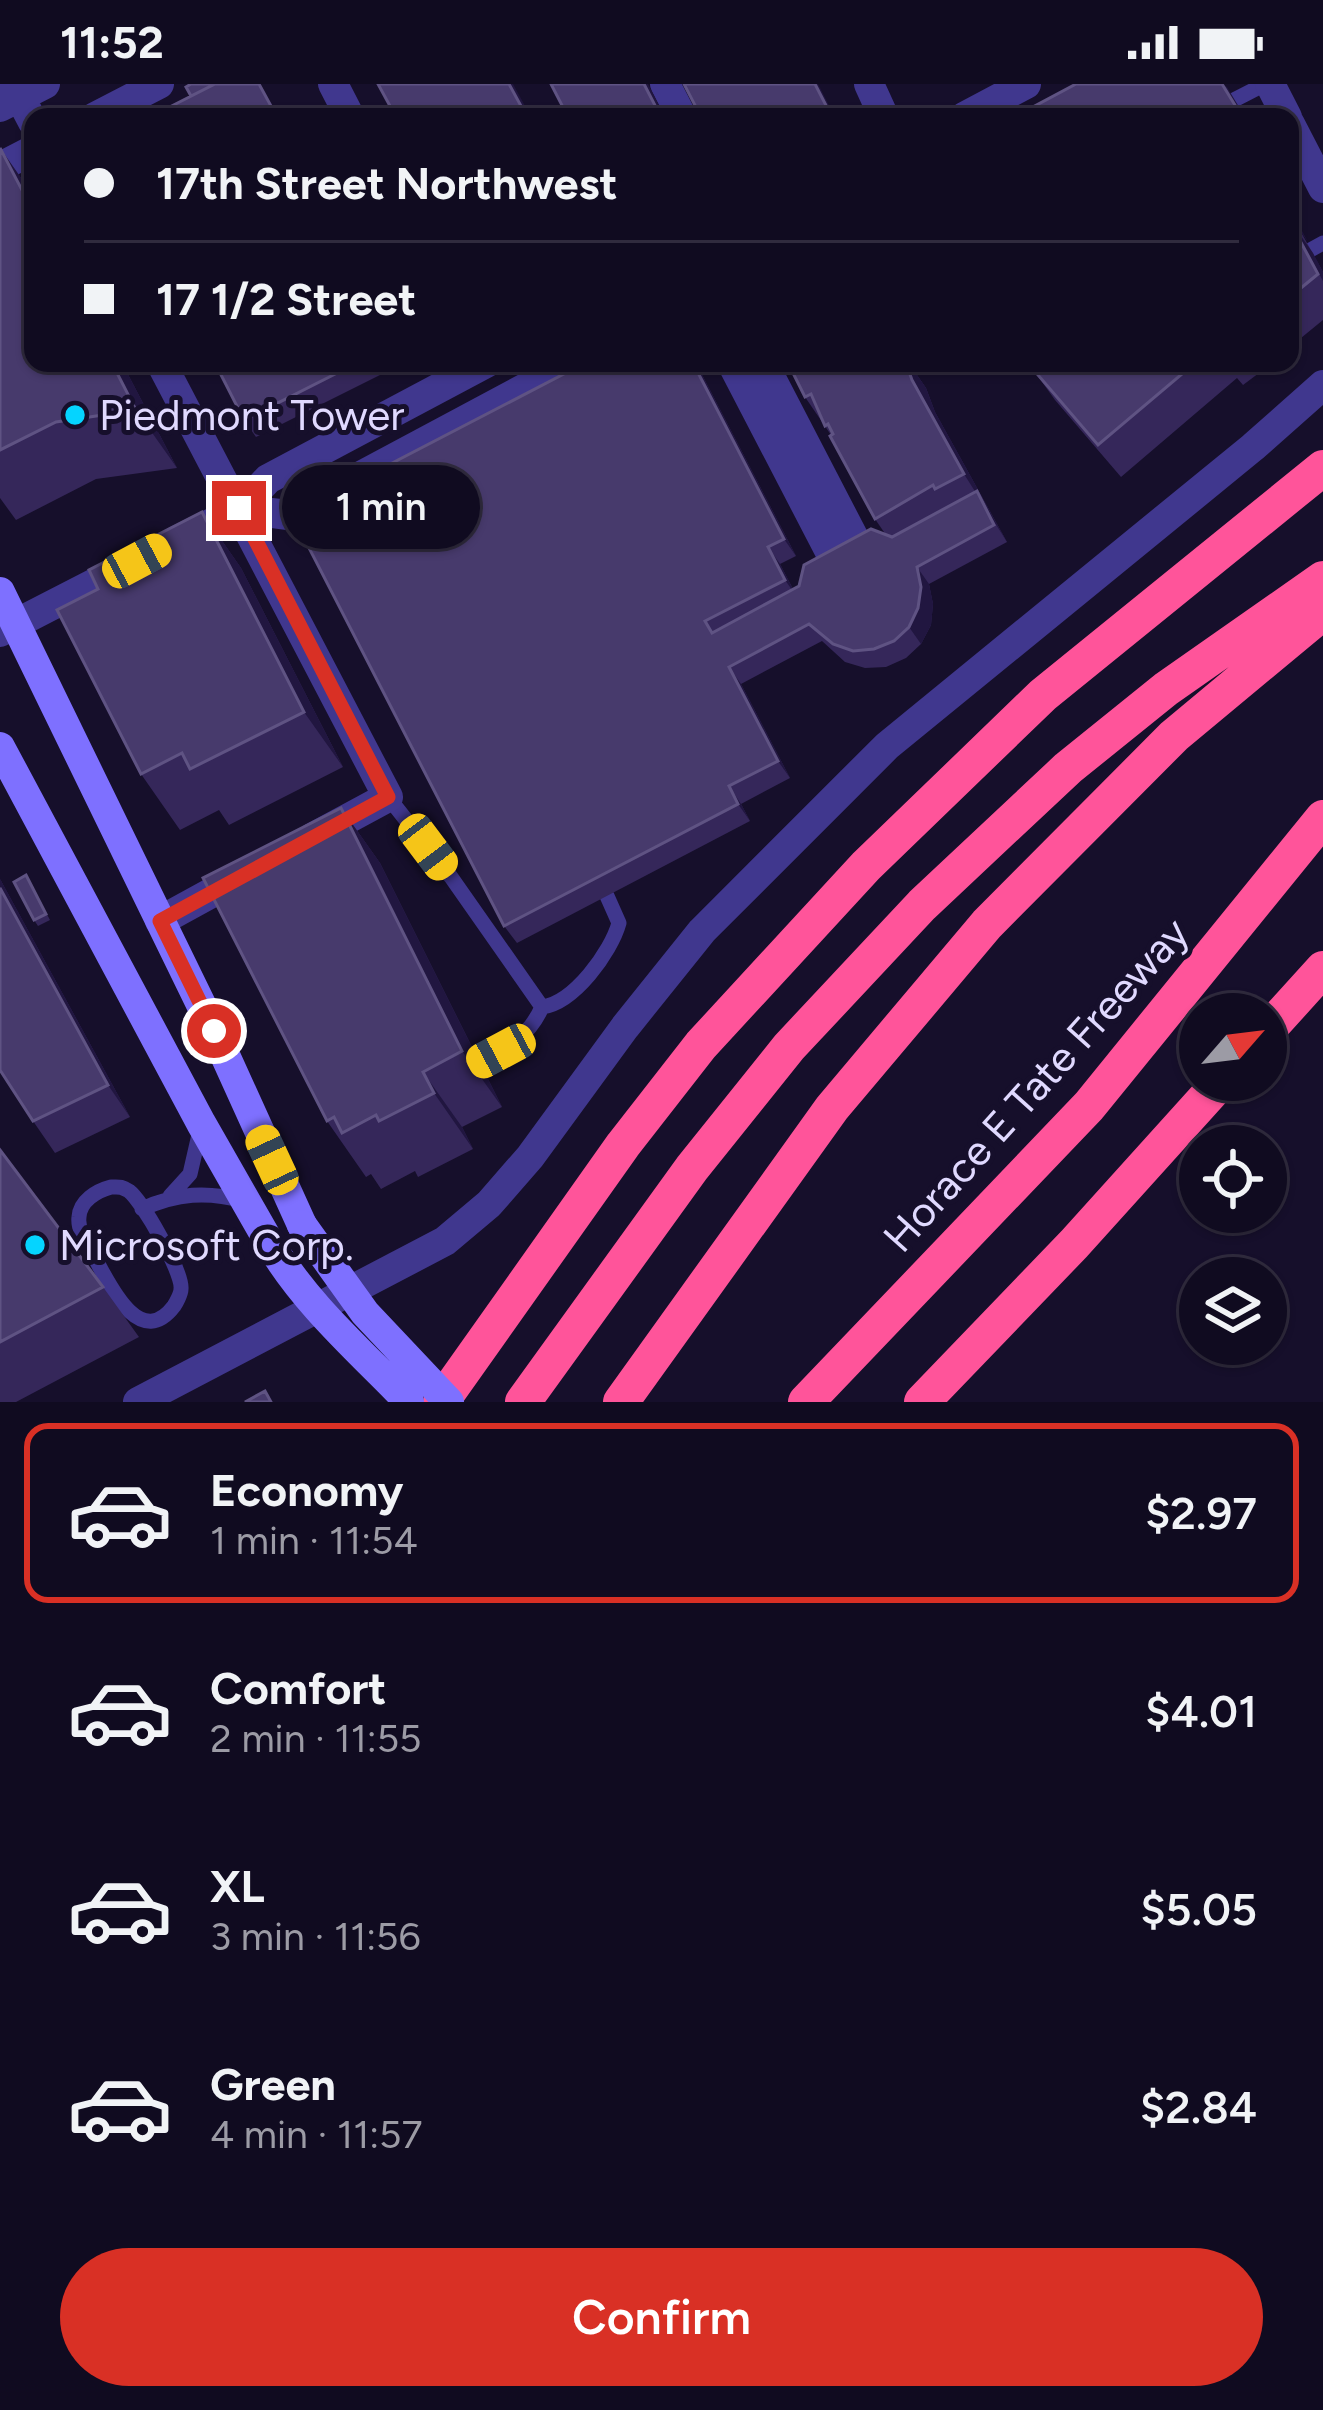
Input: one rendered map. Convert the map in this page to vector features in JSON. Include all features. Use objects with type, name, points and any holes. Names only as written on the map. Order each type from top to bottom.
[{"type":"highway","points":[[445,1402],[623,1145],[701,1045],[866,866],[1042,695],[1323,468]]},
{"type":"highway","points":[[523,1402],[692,1168],[829,1001],[922,905],[1052,784],[1166,689],[1323,579]]},
{"type":"highway","points":[[622,1402],[832,1108],[986,924],[1174,736],[1323,612]]},
{"type":"highway","name":"Horace E Tate Freeway","points":[[806,1402],[1089,1106],[1323,818]]},
{"type":"highway","points":[[1287,1009],[1323,969]]},
{"type":"highway","points":[[922,1402],[1203,1101]]},
{"type":"main road","points":[[0,592],[8,628],[160,921],[302,1225],[365,1313],[445,1402]]},
{"type":"main road","points":[[0,747],[283,1266],[409,1402]]},
{"type":"street","points":[[112,108],[159,84]]},
{"type":"street","points":[[981,108],[1027,84]]},
{"type":"street","points":[[1299,141],[1323,188]]},
{"type":"street","points":[[160,921],[388,797],[166,372]]},
{"type":"street","points":[[8,628],[239,508],[268,479],[469,372]]},
{"type":"street","points":[[488,372],[501,400]]},
{"type":"street","points":[[239,508],[288,515],[555,372]]},
{"type":"street","points":[[737,372],[839,569],[884,599],[769,372]]},
{"type":"street","points":[[138,1402],[445,1241],[490,1204],[702,931],[887,746],[1323,385]]},
{"type":"lane","points":[[1234,100],[1267,84]]},
{"type":"lane","points":[[1303,254],[1323,243]]},
{"type":"lane","points":[[388,797],[542,1007]]},
{"type":"lane","points":[[542,1007],[565,997],[612,948],[619,923],[607,896]]},
{"type":"lane","points":[[479,1063],[519,1041],[534,1027],[542,1007]]},
{"type":"lane","points":[[142,1209],[170,1196],[190,1174],[201,1123]]},
{"type":"lane","points":[[111,1187],[131,1192],[142,1209],[182,1289],[169,1312],[149,1319],[129,1314],[120,1306],[81,1231],[79,1216],[91,1195],[111,1187]]},
{"type":"lane","points":[[170,1196],[222,1195],[247,1202]]},
{"type":"building","points":[[215,84],[191,96],[186,87]]},
{"type":"building","points":[[215,84],[259,84],[272,108],[168,108]]},
{"type":"building","points":[[378,84],[509,84],[522,108],[391,108]]},
{"type":"building","points":[[551,84],[644,84],[656,108],[563,108]]},
{"type":"building","points":[[684,84],[815,84],[827,108],[696,108]]},
{"type":"building","points":[[1076,84],[1222,84],[1237,108],[1031,108]]},
{"type":"building","points":[[0,148],[24,194],[24,372],[117,372],[136,410],[56,422],[0,450]]},
{"type":"building","points":[[1299,239],[1318,274],[1299,290]]},
{"type":"building","points":[[220,372],[339,372],[244,420]]},
{"type":"building","points":[[568,372],[698,372],[784,539],[768,547],[785,580],[705,621],[712,633],[799,586],[804,565],[871,529],[892,537],[977,491],[994,525],[917,567],[918,608],[909,627],[894,641],[853,651],[833,644],[809,624],[729,667],[778,761],[729,786],[738,804],[504,926],[292,515]]},
{"type":"building","points":[[792,372],[909,372],[964,474],[935,489],[933,485],[875,519],[811,394],[805,397]]},
{"type":"building","points":[[1035,372],[1184,372],[1098,445]]},
{"type":"building","points":[[202,512],[304,712],[190,769],[182,753],[141,774],[57,610],[98,589],[89,570]]},
{"type":"building","points":[[341,808],[462,1051],[423,1072],[434,1093],[379,1121],[376,1115],[342,1133],[334,1117],[327,1121],[203,878]]},
{"type":"building","points":[[26,875],[46,914],[34,920],[14,882]]},
{"type":"building","name":"Microsoft Corp.","points":[[0,888],[108,1085],[33,1121],[0,1070]]},
{"type":"building","points":[[0,1150],[103,1287],[0,1342]]},
{"type":"building","points":[[265,1391],[271,1402],[245,1402]]},
{"type":"place","name":"Piedmont Tower","points":[[75,415]]},
{"type":"place","name":"Microsoft Corp.","points":[[35,1245]]},
{"type":"route","points":[[214,1031],[160,921],[388,797],[239,508]]}]
